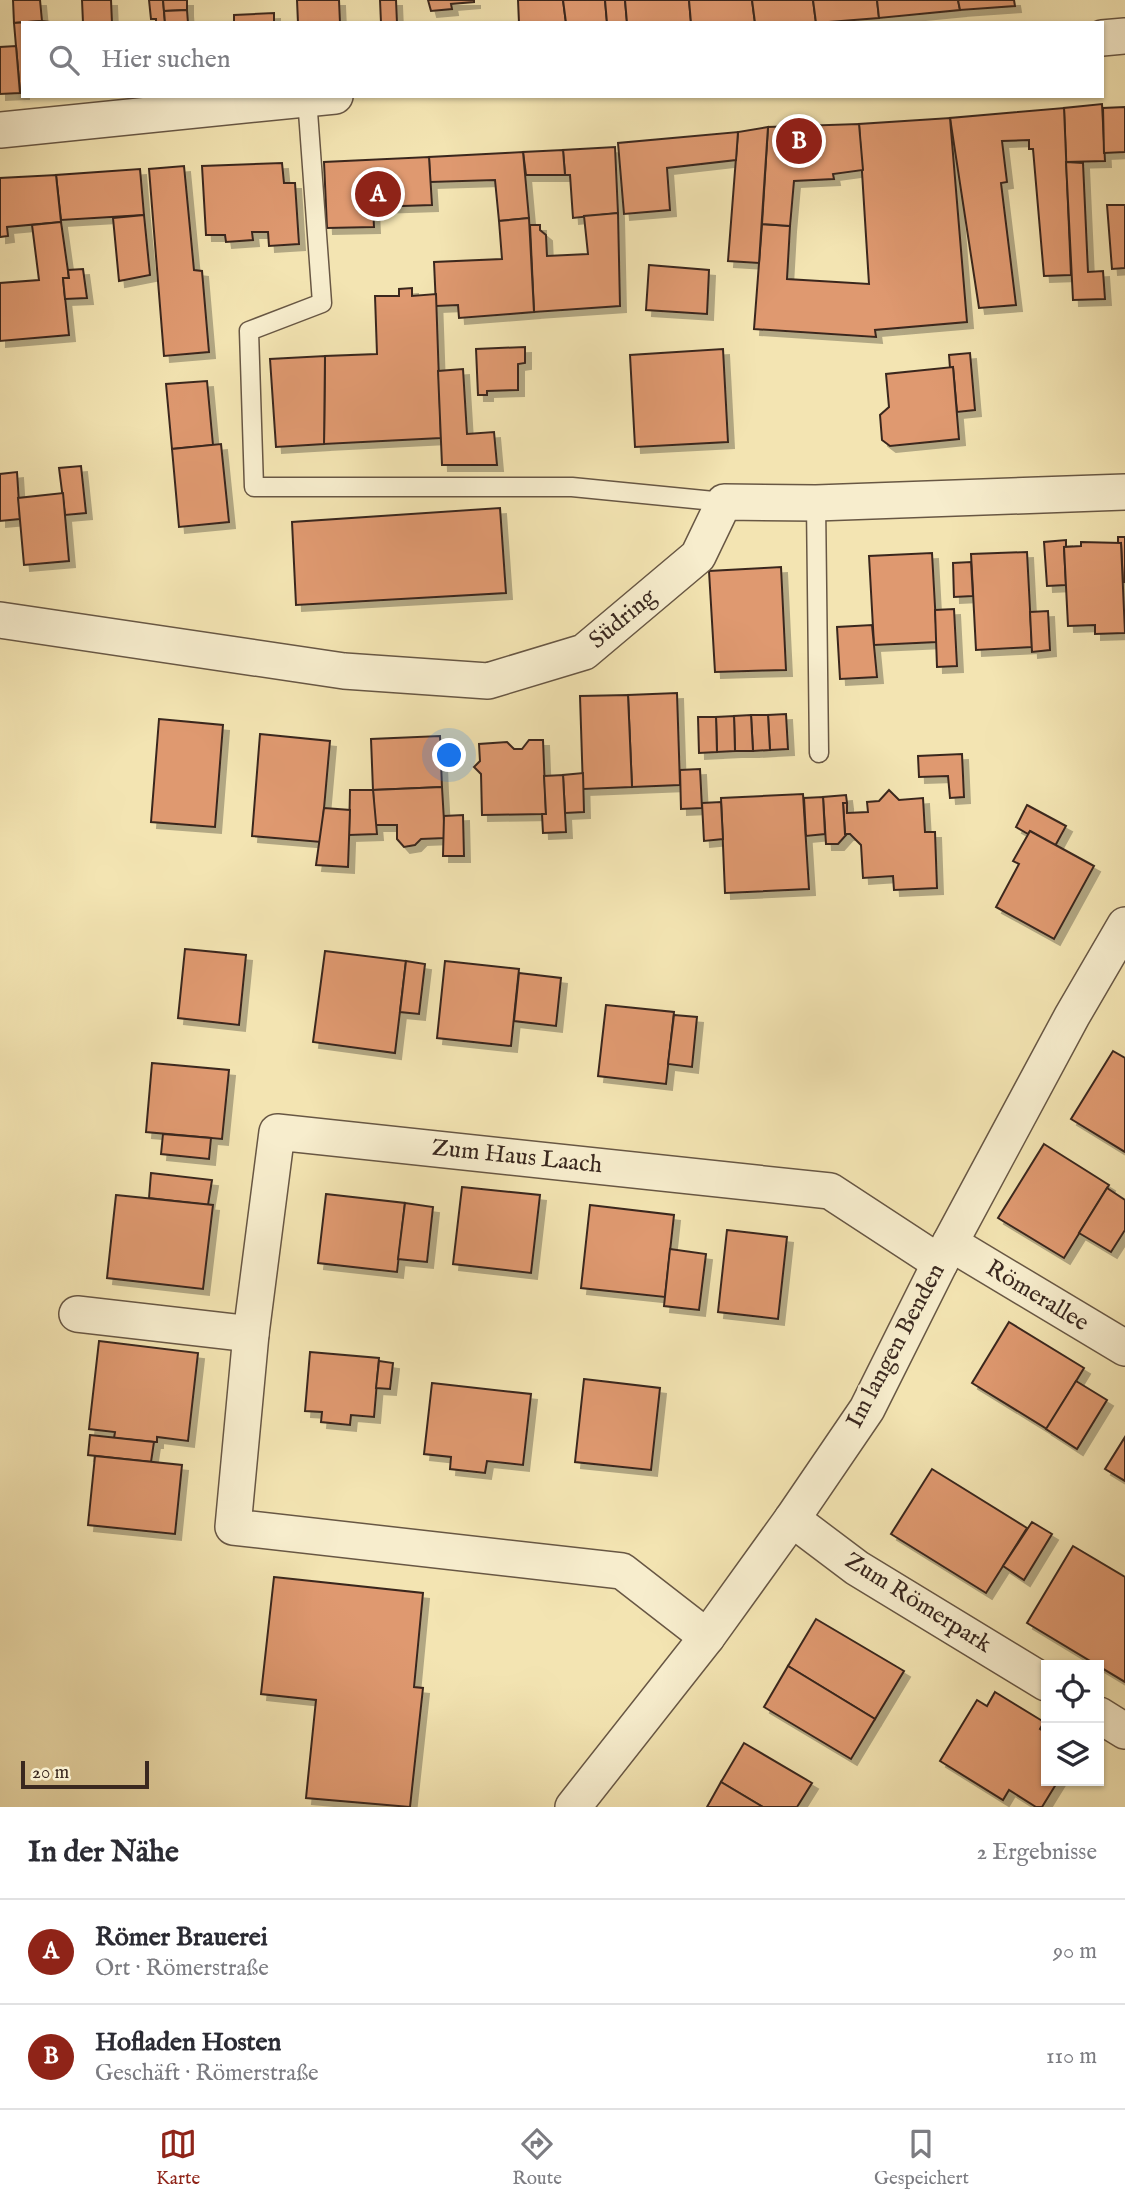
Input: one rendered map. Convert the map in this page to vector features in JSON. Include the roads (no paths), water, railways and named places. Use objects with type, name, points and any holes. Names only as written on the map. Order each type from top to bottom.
[{"type":"street","points":[[1104,38],[1125,36]]},
{"type":"street","points":[[0,130],[311,98]]},
{"type":"street","points":[[724,502],[816,503],[1125,492]]},
{"type":"street","name":"Südring","points":[[0,620],[344,671],[488,681],[584,652],[698,556],[724,502]]},
{"type":"street","name":"Im langen Benden","points":[[573,1807],[707,1636],[867,1409],[945,1253],[1072,1016],[1125,925]]},
{"type":"street","name":"Zum Haus Laach","points":[[707,1636],[622,1571],[233,1527],[250,1334],[276,1132],[830,1191],[945,1253]]},
{"type":"street","name":"Römerallee","points":[[945,1253],[1125,1348]]},
{"type":"street","points":[[77,1314],[250,1334]]},
{"type":"street","name":"Zum Römerpark","points":[[792,1519],[857,1568],[1041,1680]]},
{"type":"street","points":[[1104,1718],[1125,1731]]},
{"type":"lane","points":[[321,98],[322,303],[249,331],[254,487],[572,487],[724,502]]},
{"type":"lane","points":[[816,503],[819,753]]},
{"type":"place","name":"Hofladen Hosten","points":[[799,141]]},
{"type":"place","name":"Römer Brauerei","points":[[378,194]]}]
